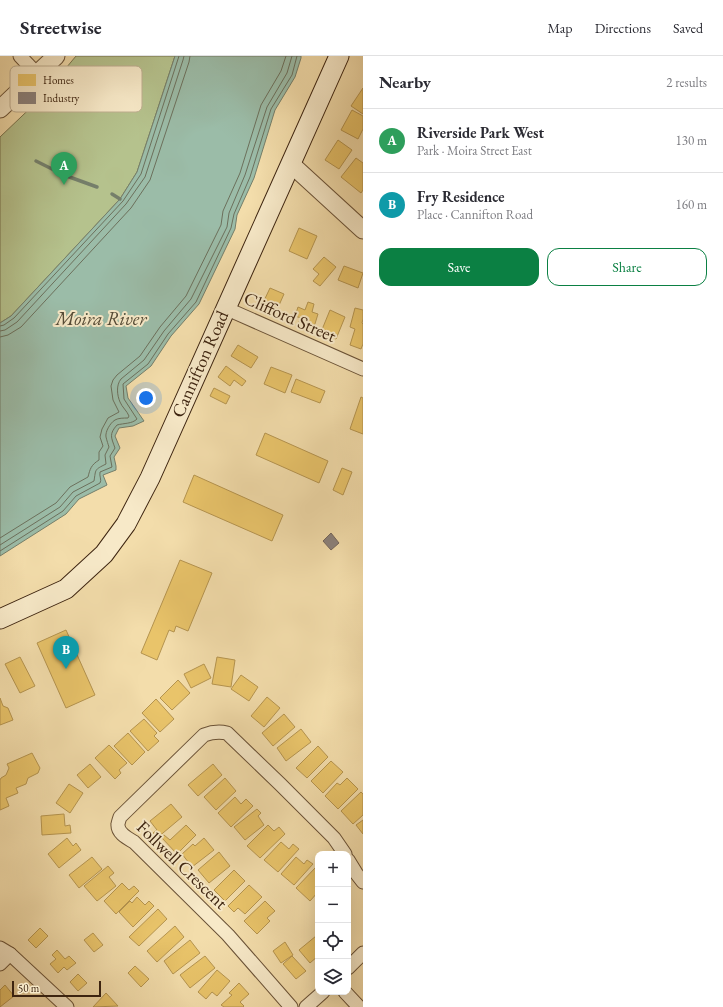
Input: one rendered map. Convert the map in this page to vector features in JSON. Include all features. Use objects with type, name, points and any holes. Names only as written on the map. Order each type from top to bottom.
[{"type":"main road","name":"Cannifton Road","points":[[0,619],[66,589],[104,554],[126,524],[150,478],[339,56]]},
{"type":"street","points":[[20,56],[29,66]]},
{"type":"street","points":[[45,66],[56,56]]},
{"type":"street","points":[[0,110],[10,100]]},
{"type":"street","points":[[291,164],[363,230]]},
{"type":"street","name":"Clifford Street","points":[[225,308],[363,369]]},
{"type":"street","name":"Follwell Crescent","points":[[291,1007],[228,935],[134,842],[123,836],[118,823],[120,817],[204,735],[220,731],[227,733],[280,784],[334,838],[343,851]]},
{"type":"street","points":[[351,865],[363,882]]},
{"type":"street","points":[[0,964],[5,951],[67,1007]]},
{"type":"street","points":[[351,965],[363,953]]},
{"type":"street","points":[[306,1007],[320,995]]},
{"type":"street","points":[[348,995],[359,1007]]},
{"type":"green space","points":[[76,56],[175,56],[137,172],[120,199],[11,316],[0,323],[0,137],[26,112],[142,112],[142,66],[68,66]]},
{"type":"water","name":"Moira River","points":[[175,56],[301,56],[301,58],[295,77],[275,110],[254,178],[237,215],[235,229],[199,304],[171,336],[151,366],[126,386],[128,398],[144,421],[133,426],[119,428],[115,436],[120,448],[114,457],[116,470],[103,475],[107,485],[79,499],[66,514],[0,556],[0,323],[11,316],[120,199],[137,172]]},
{"type":"building: Homes","points":[[363,88],[363,114],[351,106]]},
{"type":"building: Homes","points":[[352,110],[363,116],[363,129],[358,139],[341,130]]},
{"type":"building: Homes","points":[[338,140],[352,150],[339,169],[325,160]]},
{"type":"building: Homes","points":[[356,158],[363,163],[363,190],[361,193],[341,177]]},
{"type":"building: Homes","points":[[299,228],[317,236],[307,259],[289,251]]},
{"type":"building: Homes","points":[[324,257],[336,267],[320,286],[313,281],[319,274],[313,269]]},
{"type":"building: Homes","points":[[344,266],[363,273],[358,288],[338,280]]},
{"type":"building: Homes","points":[[270,288],[284,294],[276,312],[262,305]]},
{"type":"building: Homes","points":[[308,302],[314,304],[312,312],[318,314],[314,327],[299,322],[301,318],[295,316],[298,307],[305,310]]},
{"type":"building: Homes","points":[[355,308],[363,310],[363,344],[361,349],[350,345],[355,329],[350,327]]},
{"type":"building: Homes","points":[[330,310],[345,317],[336,339],[321,332]]},
{"type":"building: Homes","points":[[238,345],[258,357],[251,368],[231,356]]},
{"type":"building: Homes","points":[[226,366],[246,381],[242,386],[234,380],[230,386],[218,377]]},
{"type":"building: Homes","points":[[271,367],[292,375],[285,393],[264,384]]},
{"type":"building: Homes","points":[[296,379],[325,391],[320,403],[291,392]]},
{"type":"building: Homes","points":[[214,388],[230,396],[226,404],[210,396]]},
{"type":"building: Homes","points":[[361,397],[363,398],[363,434],[350,429]]},
{"type":"building: Homes","points":[[265,433],[328,461],[319,483],[256,455]]},
{"type":"building: Homes","points":[[342,468],[352,472],[343,495],[333,490]]},
{"type":"building: Homes","points":[[194,475],[283,515],[272,541],[183,502]]},
{"type":"building: Homes","points":[[180,560],[212,573],[188,631],[176,626],[174,632],[169,630],[157,660],[141,653]]},
{"type":"building: Homes","points":[[66,630],[95,695],[66,708],[37,643]]},
{"type":"building: Homes","points":[[20,657],[35,686],[20,693],[5,664]]},
{"type":"building: Homes","points":[[217,657],[235,660],[231,687],[212,684]]},
{"type":"building: Homes","points":[[204,664],[211,678],[191,688],[184,674]]},
{"type":"building: Homes","points":[[241,675],[258,687],[249,701],[231,689]]},
{"type":"building: Homes","points":[[178,680],[190,693],[172,710],[160,698]]},
{"type":"building: Homes","points":[[267,697],[280,708],[264,727],[251,716]]},
{"type":"building: Homes","points":[[0,698],[3,706],[8,708],[13,720],[0,725]]},
{"type":"building: Homes","points":[[156,699],[174,719],[160,732],[142,713]]},
{"type":"building: Homes","points":[[284,714],[295,727],[273,746],[262,733]]},
{"type":"building: Homes","points":[[144,719],[157,733],[154,736],[159,741],[148,751],[130,731]]},
{"type":"building: Homes","points":[[301,729],[311,742],[286,761],[277,748]]},
{"type":"building: Homes","points":[[128,733],[145,752],[132,765],[114,746]]},
{"type":"building: Homes","points":[[109,745],[127,763],[119,770],[121,773],[115,779],[95,758]]},
{"type":"building: Homes","points":[[318,746],[328,757],[307,778],[296,768]]},
{"type":"building: Homes","points":[[32,753],[40,768],[38,773],[28,778],[26,784],[16,788],[18,793],[6,798],[9,806],[0,810],[0,780],[6,775],[9,768],[7,764]]},
{"type":"building: Homes","points":[[331,761],[343,772],[323,793],[311,781]]},
{"type":"building: Homes","points":[[90,764],[101,777],[88,788],[77,775]]},
{"type":"building: Homes","points":[[213,764],[222,775],[198,796],[188,785]]},
{"type":"building: Homes","points":[[225,778],[236,791],[216,810],[204,797]]},
{"type":"building: Homes","points":[[347,778],[358,789],[338,809],[325,796],[337,783],[340,785]]},
{"type":"building: Homes","points":[[69,784],[83,793],[70,813],[56,803]]},
{"type":"building: Homes","points":[[361,792],[363,794],[363,815],[353,824],[341,811]]},
{"type":"building: Homes","points":[[235,797],[241,804],[246,799],[253,806],[231,827],[218,813]]},
{"type":"building: Homes","points":[[171,804],[182,817],[157,838],[153,833],[157,830],[150,821]]},
{"type":"building: Homes","points":[[257,809],[261,813],[258,816],[264,825],[245,840],[234,827]]},
{"type":"building: Homes","points":[[64,814],[65,826],[70,825],[71,833],[42,835],[41,816]]},
{"type":"building: Homes","points":[[363,820],[363,834],[356,825]]},
{"type":"building: Homes","points":[[186,825],[196,835],[177,854],[161,837],[164,835],[170,840]]},
{"type":"building: Homes","points":[[268,825],[274,831],[279,827],[285,834],[260,858],[247,846]]},
{"type":"building: Homes","points":[[67,838],[73,846],[76,843],[81,850],[59,868],[48,854]]},
{"type":"building: Homes","points":[[204,838],[214,850],[192,867],[182,854],[193,844],[195,846]]},
{"type":"building: Homes","points":[[281,842],[289,849],[293,844],[299,849],[278,872],[264,860]]},
{"type":"building: Homes","points":[[219,852],[230,866],[209,883],[198,870]]},
{"type":"building: Homes","points":[[92,857],[102,869],[79,888],[69,875]]},
{"type":"building: Homes","points":[[296,857],[304,864],[307,860],[313,864],[294,885],[281,874]]},
{"type":"building: Homes","points":[[108,866],[114,873],[109,877],[116,886],[97,901],[84,886]]},
{"type":"building: Homes","points":[[315,868],[315,895],[310,901],[296,888]]},
{"type":"building: Homes","points":[[234,870],[245,881],[225,901],[214,890]]},
{"type":"building: Homes","points":[[122,883],[129,890],[134,886],[139,891],[116,914],[104,901]]},
{"type":"building: Homes","points":[[249,885],[262,897],[245,914],[238,908],[234,912],[228,906]]},
{"type":"building: Homes","points":[[137,897],[145,905],[149,901],[154,906],[133,927],[119,912],[130,901],[132,903]]},
{"type":"building: Homes","points":[[265,901],[275,911],[267,918],[270,921],[257,934],[244,921]]},
{"type":"building: Homes","points":[[158,909],[167,919],[139,946],[129,937]]},
{"type":"building: Homes","points":[[175,926],[184,937],[157,962],[147,951]]},
{"type":"building: Homes","points":[[40,928],[48,936],[36,948],[28,940]]},
{"type":"building: Homes","points":[[93,933],[103,945],[94,952],[84,940]]},
{"type":"building: Homes","points":[[315,937],[315,959],[310,963],[299,950]]},
{"type":"building: Homes","points":[[190,940],[200,953],[173,974],[164,961]]},
{"type":"building: Homes","points":[[285,942],[293,955],[281,963],[273,951]]},
{"type":"building: Homes","points":[[57,950],[65,959],[69,956],[76,963],[67,970],[64,967],[58,973],[50,964],[56,959],[52,955]]},
{"type":"building: Homes","points":[[205,956],[215,968],[190,988],[180,975]]},
{"type":"building: Homes","points":[[292,956],[306,971],[296,979],[283,964]]},
{"type":"building: Homes","points":[[135,966],[149,979],[141,987],[128,973]]},
{"type":"building: Homes","points":[[217,970],[230,981],[217,996],[212,992],[206,999],[198,992]]},
{"type":"building: Homes","points":[[78,974],[87,983],[78,991],[70,982]]},
{"type":"building: Homes","points":[[239,983],[249,994],[240,1002],[244,1006],[224,1007],[221,1005],[232,995],[229,993]]},
{"type":"building: Homes","points":[[5,985],[14,996],[0,1007],[0,990]]},
{"type":"building: Homes","points":[[106,993],[118,1006],[93,1007]]},
{"type":"building: Industry","points":[[331,533],[339,543],[331,550],[323,541]]},
{"type":"waterway","points":[[36,161],[64,175],[97,187]]},
{"type":"waterway","points":[[112,194],[120,199]]},
{"type":"place","name":"Riverside Park West","points":[[64,185]]},
{"type":"place","name":"Fry Residence","points":[[66,669]]}]
